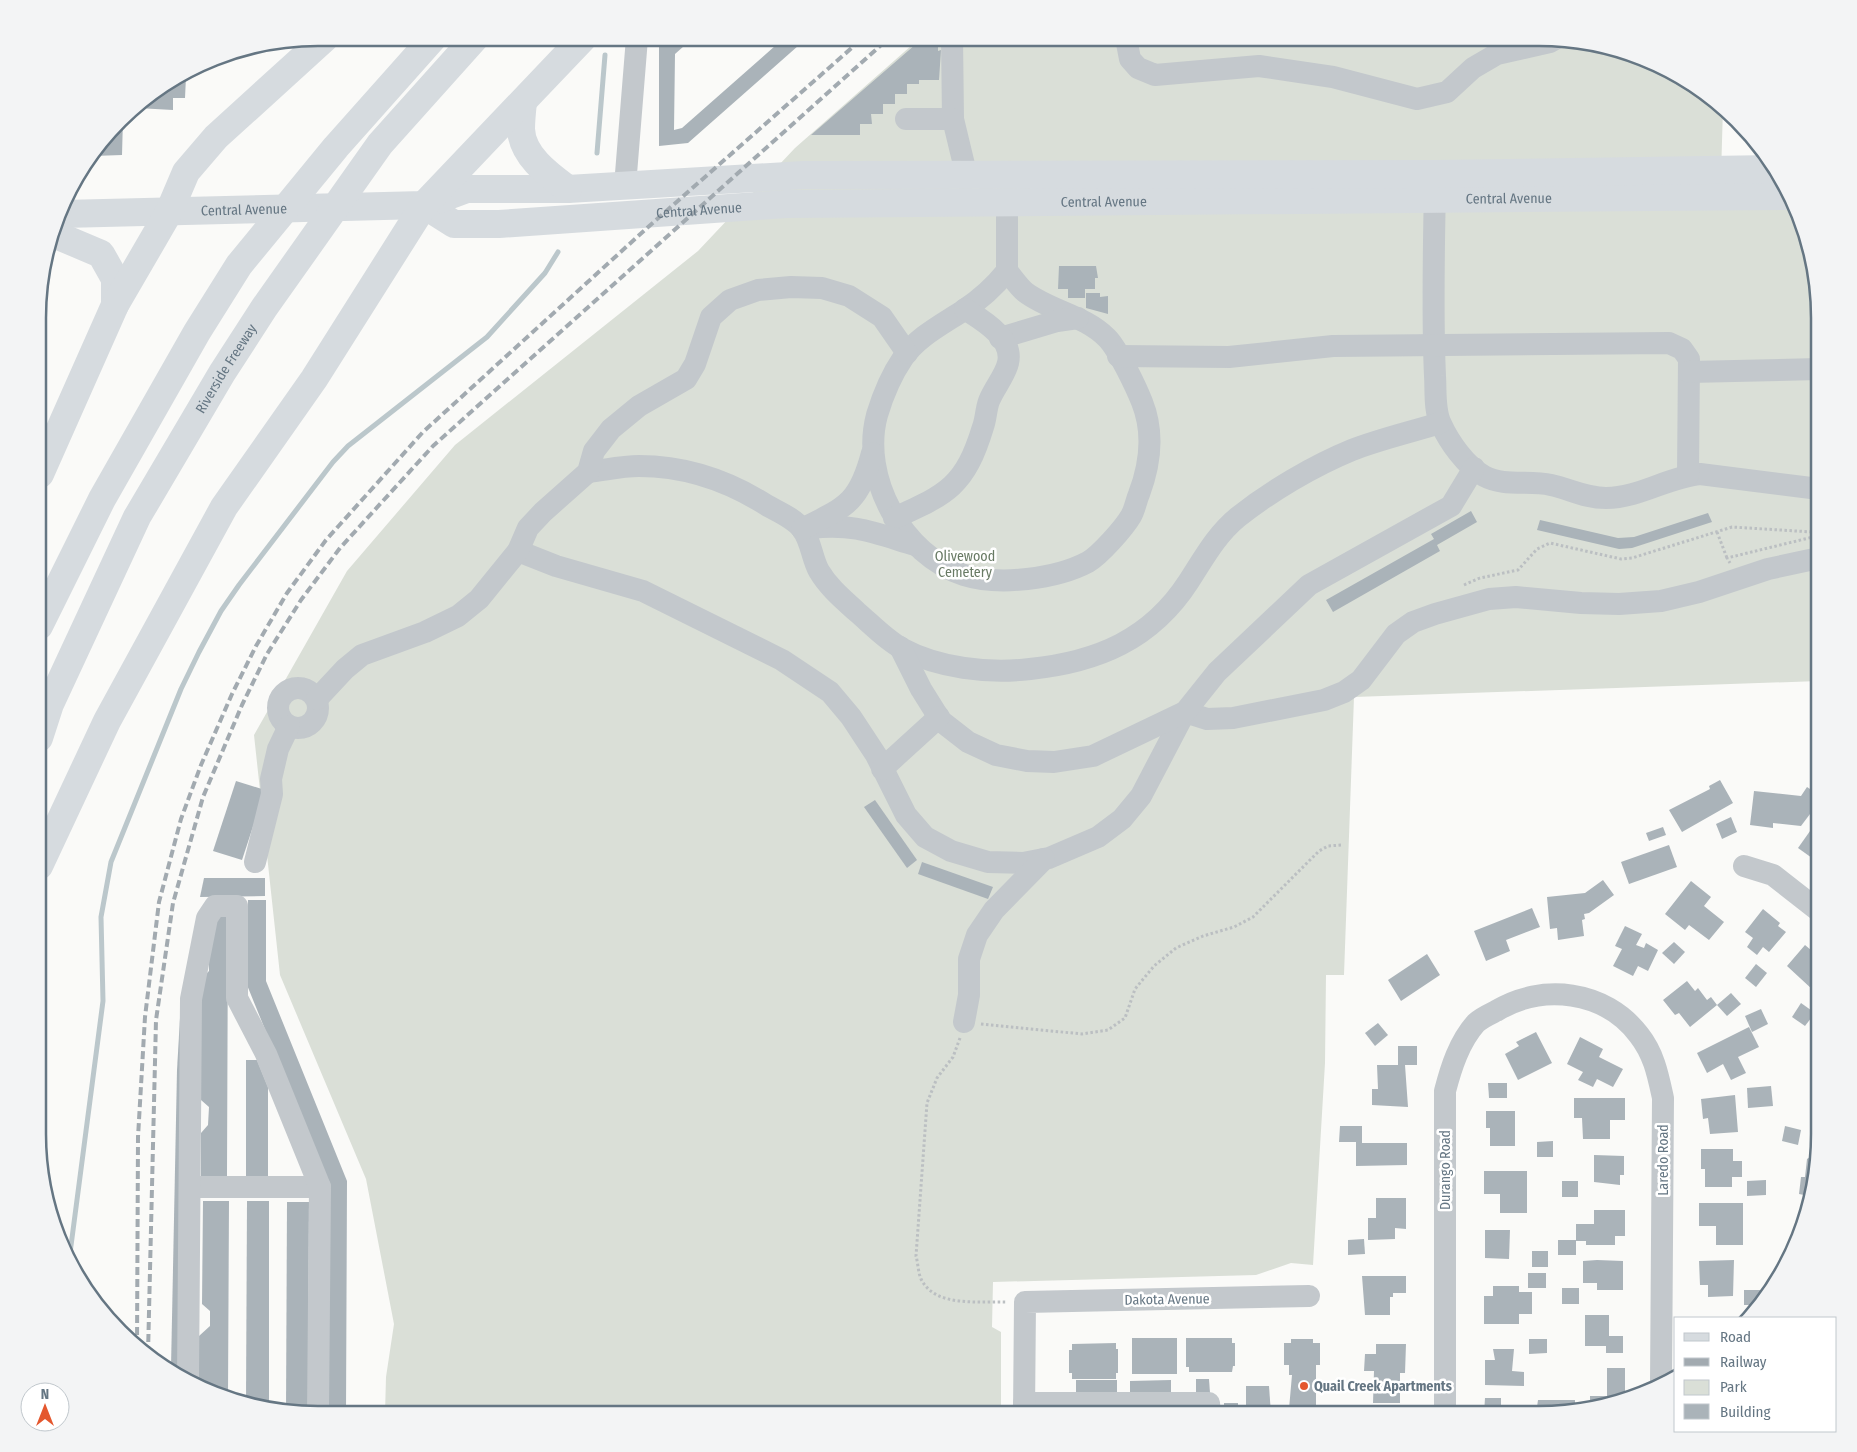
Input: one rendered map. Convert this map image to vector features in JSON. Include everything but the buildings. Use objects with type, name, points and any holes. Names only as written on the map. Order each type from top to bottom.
[{"type":"main road","points":[[46,460],[115,305],[170,212],[186,172],[216,137],[317,46]]},
{"type":"main road","points":[[46,612],[102,499],[198,332],[239,266],[336,147],[426,46]]},
{"type":"main road","name":"Riverside Freeway","points":[[46,716],[137,516],[222,373],[264,308],[380,144],[468,46]]},
{"type":"main road","points":[[46,851],[107,721],[224,507],[314,379],[424,205],[576,46]]},
{"type":"main road","points":[[523,102],[521,131],[526,146],[541,169],[568,189]]},
{"type":"main road","name":"Central Avenue","points":[[424,205],[454,224],[537,221],[786,204],[1007,202],[1766,169]]},
{"type":"main road","name":"Central Avenue","points":[[67,214],[424,205],[467,189],[568,189],[804,175],[966,173],[1782,196]]},
{"type":"main road","points":[[59,236],[101,254],[114,278],[115,305]]},
{"type":"street","points":[[625,186],[636,46]]},
{"type":"street","points":[[952,46],[952,119],[966,173]]},
{"type":"street","points":[[1128,46],[1130,59],[1138,68],[1155,76],[1259,66],[1333,77],[1417,99],[1447,92],[1473,68],[1497,54],[1532,46]]},
{"type":"street","points":[[906,119],[952,119]]},
{"type":"street","points":[[1435,185],[1434,345],[1436,403],[1440,423],[1466,461],[1474,468],[1484,476],[1506,483],[1531,482],[1552,485],[1584,497],[1607,498],[1631,495],[1688,475],[1700,474],[1811,488]]},
{"type":"street","points":[[1007,202],[1007,271],[992,290],[965,310],[936,327],[907,353],[888,387],[876,417],[875,442],[876,468],[885,499],[894,518],[914,545],[937,562],[965,575],[996,580],[1024,579],[1055,574],[1089,561],[1131,516],[1149,459],[1148,429],[1142,403],[1108,338],[1078,318],[1047,305],[1024,291],[1007,271]]},
{"type":"street","points":[[317,699],[345,669],[362,655],[425,632],[458,616],[479,599],[518,552],[528,528],[542,512],[588,472],[594,451],[611,429],[639,406],[686,379],[695,364],[711,317],[730,300],[758,290],[822,288],[849,296],[882,317],[907,353]]},
{"type":"street","points":[[894,518],[947,492],[960,479],[974,455],[989,401],[1008,362],[1006,347],[992,327],[965,310]]},
{"type":"street","points":[[1000,338],[1057,321],[1078,318]]},
{"type":"street","points":[[1118,356],[1229,357],[1282,353],[1333,346],[1668,343],[1682,349],[1689,359],[1688,475]]},
{"type":"street","points":[[1689,372],[1811,369]]},
{"type":"street","points":[[588,472],[637,466],[674,468],[717,479],[748,493],[802,529],[819,571],[836,594],[900,647],[927,658],[960,667],[993,670],[1028,670],[1062,664],[1116,648],[1165,614],[1188,583],[1211,544],[1237,518],[1296,479],[1350,451],[1440,423]]},
{"type":"street","points":[[802,529],[848,504],[860,490],[875,442]]},
{"type":"street","points":[[518,552],[556,566],[643,591],[782,660],[830,692],[851,717],[906,814],[925,837],[951,851],[988,862],[1023,863],[1044,859],[1098,837],[1122,819],[1141,796],[1185,712],[1217,672],[1309,585],[1451,506],[1474,468]]},
{"type":"street","points":[[802,529],[832,526],[855,527],[914,545]]},
{"type":"street","points":[[900,647],[921,689],[939,717],[968,742],[996,755],[1027,761],[1054,762],[1093,756],[1185,712],[1207,719],[1233,718],[1324,700],[1344,692],[1361,680],[1396,634],[1413,622],[1489,599],[1516,597],[1581,604],[1619,604],[1661,600],[1698,592],[1768,569],[1811,560]]},
{"type":"street","points":[[300,688],[307,690],[317,699],[318,712],[312,723],[301,728],[289,726],[283,722],[278,709],[278,702],[286,691],[300,688]]},
{"type":"street","points":[[882,769],[939,717]]},
{"type":"street","points":[[255,862],[272,794],[271,779],[278,749],[289,726]]},
{"type":"street","points":[[964,1022],[969,995],[969,959],[976,935],[994,910],[1044,859]]},
{"type":"street","points":[[1744,866],[1774,875],[1811,905]]},
{"type":"street","points":[[188,1372],[191,999],[208,918],[215,906],[237,906],[237,998],[266,1054],[320,1187],[318,1406]]},
{"type":"street","name":"Laredo Road","points":[[1559,993],[1593,1000],[1619,1013],[1639,1035],[1654,1059],[1663,1098],[1661,1377]]},
{"type":"street","name":"Durango Road","points":[[1445,1406],[1445,1092],[1452,1062],[1477,1022],[1512,1001],[1559,993]]},
{"type":"street","points":[[190,1187],[320,1187]]},
{"type":"street","name":"Dakota Avenue","points":[[1025,1302],[1309,1296]]},
{"type":"street","points":[[1024,1406],[1025,1302]]},
{"type":"street","points":[[1098,1406],[1209,1403],[1209,1406]]},
{"type":"path","points":[[1459,587],[1480,578],[1518,570],[1537,549],[1550,544],[1621,559],[1632,558],[1732,527],[1811,532]]},
{"type":"path","points":[[1716,532],[1737,579]]},
{"type":"path","points":[[1727,558],[1811,537]]},
{"type":"path","points":[[1025,1302],[957,1301],[933,1294],[921,1279],[916,1256],[927,1103],[937,1078],[953,1056],[964,1022],[1082,1034],[1108,1030],[1125,1018],[1135,989],[1162,960],[1185,944],[1203,936],[1234,927],[1253,917],[1318,851],[1328,846],[1342,845]]},
{"type":"green space","name":"Olivewood Cemetery","points":[[911,46],[1539,46],[1592,51],[1626,61],[1659,74],[1690,92],[1723,118],[1720,210],[1788,209],[1806,265],[1811,318],[1811,681],[1354,697],[1344,975],[1326,975],[1325,1063],[1313,1265],[1291,1263],[1256,1275],[993,1282],[992,1327],[1001,1332],[1001,1406],[385,1406],[386,1377],[394,1324],[366,1179],[280,975],[254,735],[347,571],[455,445],[698,251],[795,148]]},
{"type":"waterway","points":[[597,153],[605,55]]},
{"type":"waterway","points":[[71,1247],[103,1001],[101,917],[111,862],[181,689],[199,652],[221,611],[239,585],[333,462],[348,446],[487,337],[545,273],[558,252]]},
{"type":"railway","points":[[137,1336],[138,1137],[145,1017],[159,902],[181,819],[201,765],[232,694],[256,646],[287,593],[326,540],[423,432],[647,228],[854,46]]},
{"type":"railway","points":[[148,1346],[156,1020],[173,903],[203,797],[242,705],[267,654],[301,600],[340,548],[433,446],[880,46]]},
{"type":"place","name":"Quail Creek Apartments","points":[[1304,1386]]}]
